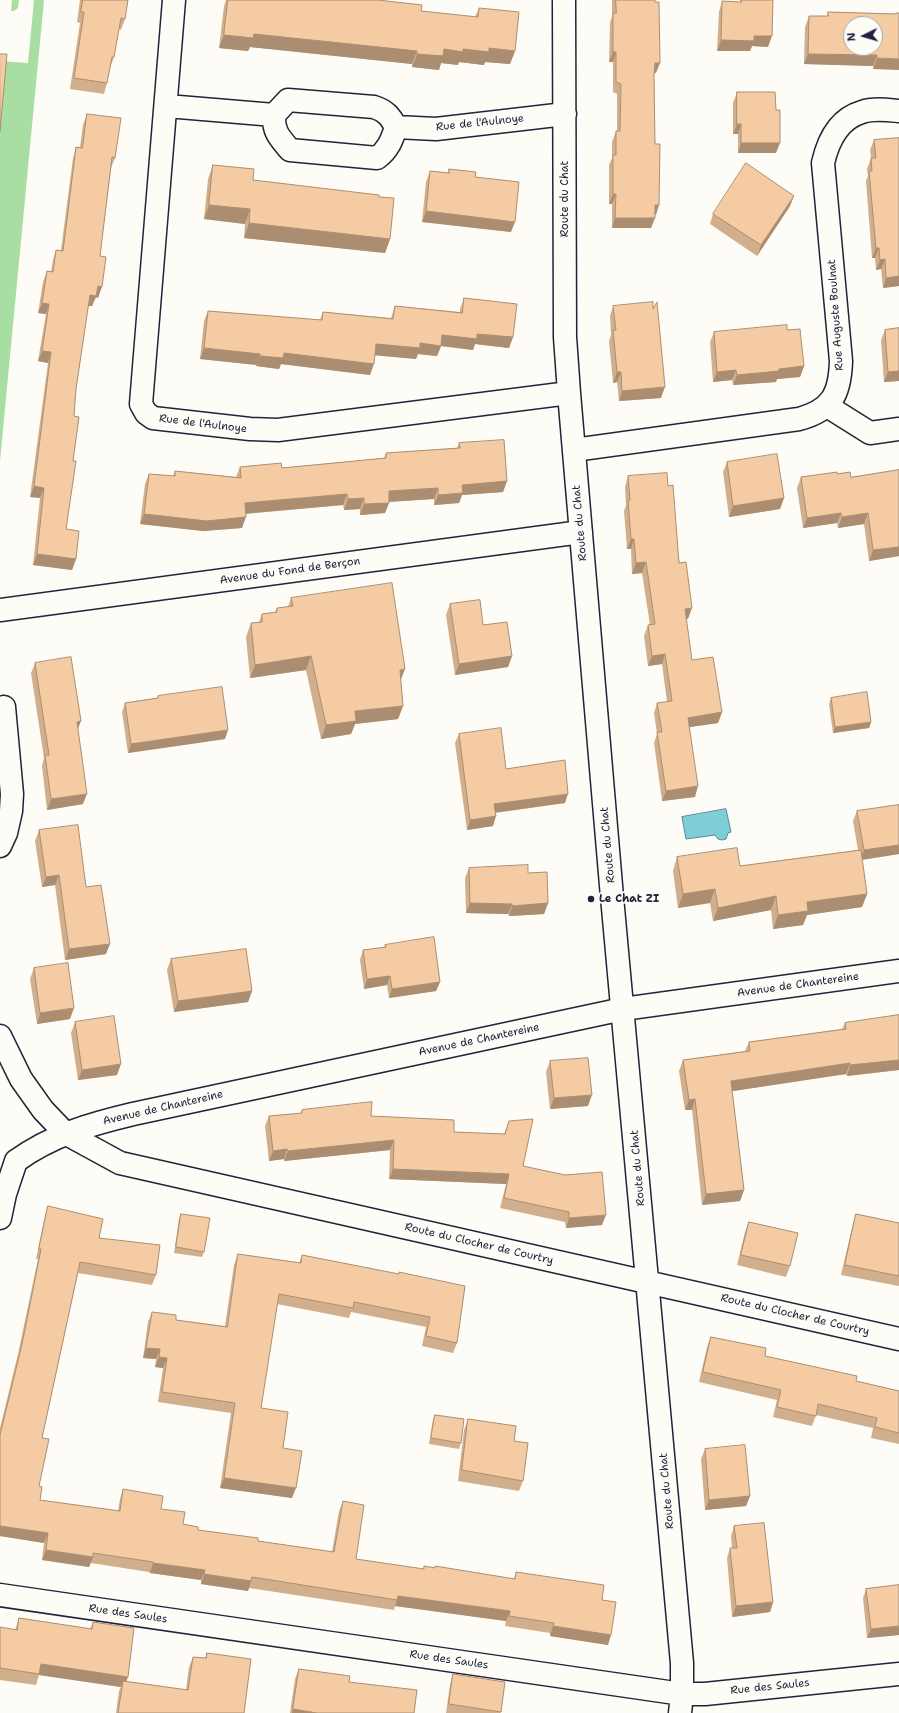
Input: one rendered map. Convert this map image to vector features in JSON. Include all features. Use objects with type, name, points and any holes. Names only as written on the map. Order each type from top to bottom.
[{"type":"street","name":"Rue de l'Aulnoye","points":[[174,0],[167,106],[141,404],[146,413],[153,418],[250,429],[278,430],[569,393]]},
{"type":"street","name":"Route du Chat","points":[[564,0],[565,337],[623,1009],[682,1663],[681,1703]]},
{"type":"street","points":[[288,100],[374,107],[383,110],[390,116],[396,127],[386,152],[377,158],[305,152],[290,150],[276,132],[273,125],[274,115],[288,100]]},
{"type":"street","points":[[167,106],[274,115]]},
{"type":"street","name":"Rue Auguste Boulnat","points":[[574,450],[799,419],[814,415],[827,406],[838,390],[841,378],[841,361],[824,163],[827,147],[839,127],[850,117],[862,111],[899,111]]},
{"type":"street","name":"Rue de l'Aulnoye","points":[[396,127],[436,129],[565,114]]},
{"type":"street","points":[[827,406],[870,433],[899,429]]},
{"type":"street","name":"Avenue du Fond de Berçon","points":[[0,610],[581,532]]},
{"type":"street","points":[[0,846],[6,833],[11,811],[12,794],[4,707]]},
{"type":"street","name":"Avenue de Chantereine","points":[[8,1159],[64,1133],[102,1121],[623,1009],[899,971]]},
{"type":"street","name":"Route du Clocher de Courtry","points":[[0,1036],[21,1079],[43,1110],[64,1133],[120,1163],[899,1339]]},
{"type":"street","points":[[0,1218],[7,1187],[8,1159]]},
{"type":"street","name":"Rue des Saules","points":[[0,1595],[681,1703],[705,1694],[899,1674]]},
{"type":"green space","points":[[12,0],[19,0],[18,8],[14,11],[11,11]]},
{"type":"green space","points":[[34,0],[44,0],[0,461],[0,61],[28,63]]},
{"type":"water","points":[[726,809],[731,832],[728,833],[726,839],[718,839],[715,835],[686,839],[682,817]]},
{"type":"building","points":[[83,0],[128,0],[125,19],[121,18],[114,57],[112,57],[107,83],[74,78],[84,12],[81,12]]},
{"type":"building","points":[[228,0],[378,0],[422,5],[421,11],[478,17],[479,8],[519,12],[515,51],[489,48],[489,52],[463,49],[463,52],[444,49],[443,56],[417,54],[417,51],[254,34],[253,38],[224,35]]},
{"type":"building","points":[[616,0],[655,0],[655,2],[659,2],[660,63],[655,63],[654,76],[655,144],[660,144],[659,205],[655,205],[655,218],[615,218],[616,194],[613,194],[613,155],[616,155],[616,131],[620,131],[621,84],[616,82],[616,52],[613,52],[613,13],[616,13]]},
{"type":"building","points":[[741,0],[773,0],[772,36],[754,36],[754,41],[721,40],[722,1],[741,2]]},
{"type":"building","points":[[828,12],[899,13],[899,59],[877,58],[877,56],[883,56],[883,16],[843,16],[843,55],[808,54],[809,16],[828,16]]},
{"type":"building","points":[[0,54],[7,54],[0,131]]},
{"type":"building","points":[[737,92],[775,92],[776,110],[780,110],[780,143],[741,143],[741,124],[737,124]]},
{"type":"building","points":[[87,114],[121,118],[115,158],[112,157],[100,256],[106,257],[102,287],[98,286],[96,296],[90,295],[76,389],[74,416],[79,417],[73,461],[76,461],[66,529],[79,531],[76,559],[37,554],[44,488],[34,486],[51,352],[42,351],[49,304],[42,303],[47,271],[53,272],[56,250],[63,251],[76,147],[82,148]]},
{"type":"building","points":[[899,138],[899,276],[886,278],[885,259],[880,260],[879,248],[876,248],[869,171],[872,171],[871,158],[876,158],[874,140]]},
{"type":"building","points":[[746,163],[794,196],[761,245],[713,214]]},
{"type":"building","points":[[213,165],[254,169],[253,180],[394,198],[390,239],[249,223],[250,209],[209,205]]},
{"type":"building","points":[[449,169],[476,172],[475,177],[519,182],[515,222],[426,211],[430,171],[449,173]]},
{"type":"building","points":[[464,298],[517,304],[513,337],[477,334],[477,339],[442,335],[441,346],[420,343],[420,348],[376,344],[374,364],[284,353],[283,358],[260,356],[260,354],[204,348],[208,311],[322,320],[323,312],[393,319],[395,306],[462,313]]},
{"type":"building","points":[[653,302],[653,309],[657,302],[665,387],[622,391],[621,372],[617,372],[613,330],[616,330],[613,306]]},
{"type":"building","points":[[787,325],[787,330],[800,329],[804,366],[779,369],[779,371],[737,375],[736,370],[717,372],[714,332]]},
{"type":"building","points":[[899,328],[899,371],[888,372],[885,330]]},
{"type":"building","points":[[504,440],[507,481],[462,485],[463,493],[438,495],[438,488],[389,491],[389,503],[364,504],[364,498],[348,499],[347,494],[245,503],[246,517],[207,521],[144,514],[149,474],[175,476],[175,471],[241,478],[240,467],[281,463],[282,468],[386,458],[386,453],[460,448],[459,443]]},
{"type":"building","points":[[777,454],[784,498],[733,506],[727,462]]},
{"type":"building","points":[[899,470],[899,547],[873,550],[868,513],[842,517],[841,513],[807,518],[801,477],[837,472],[837,474],[850,472],[851,477]]},
{"type":"building","points":[[667,473],[668,486],[673,485],[679,563],[686,562],[692,608],[685,609],[692,660],[713,657],[722,712],[688,718],[698,786],[666,791],[657,732],[662,732],[657,703],[672,701],[665,654],[652,656],[648,625],[655,624],[646,562],[636,563],[634,539],[631,539],[628,476]]},
{"type":"building","points":[[392,583],[405,669],[400,670],[403,706],[355,711],[356,721],[326,725],[311,656],[255,665],[251,623],[262,622],[262,614],[277,612],[277,608],[293,606],[291,598]]},
{"type":"building","points":[[480,600],[483,625],[507,622],[512,656],[459,664],[450,604]]},
{"type":"building","points":[[71,657],[81,721],[77,722],[87,794],[51,799],[45,755],[49,755],[35,663]]},
{"type":"building","points":[[222,687],[228,730],[131,744],[125,703],[158,698],[158,696]]},
{"type":"building","points":[[867,692],[871,722],[835,727],[831,698]]},
{"type":"building","points":[[501,728],[506,769],[565,760],[568,794],[494,804],[496,816],[470,820],[459,734]]},
{"type":"building","points":[[899,805],[899,845],[864,850],[857,811]]},
{"type":"building","points":[[78,825],[86,887],[101,885],[110,944],[69,949],[59,875],[46,877],[39,830]]},
{"type":"building","points":[[737,848],[740,866],[861,850],[867,894],[807,902],[808,911],[778,915],[776,896],[718,908],[715,889],[683,894],[677,857]]},
{"type":"building","points":[[528,865],[528,873],[547,872],[548,903],[512,906],[512,904],[470,903],[469,868]]},
{"type":"building","points":[[434,937],[440,982],[392,989],[390,976],[367,979],[363,950]]},
{"type":"building","points":[[246,949],[252,991],[178,1001],[171,959]]},
{"type":"building","points":[[68,963],[74,1008],[40,1013],[34,968]]},
{"type":"building","points":[[899,1015],[899,1060],[850,1065],[850,1063],[731,1081],[744,1190],[706,1194],[695,1099],[689,1100],[683,1060],[750,1051],[749,1042],[846,1029],[845,1023]]},
{"type":"building","points":[[114,1016],[121,1064],[82,1070],[75,1022]]},
{"type":"building","points":[[588,1058],[592,1095],[554,1098],[550,1061]]},
{"type":"building","points":[[372,1102],[371,1116],[454,1120],[454,1132],[505,1134],[509,1121],[533,1119],[523,1166],[565,1175],[602,1172],[606,1215],[569,1218],[569,1212],[504,1198],[509,1174],[393,1169],[394,1140],[288,1151],[287,1149],[273,1151],[269,1116],[302,1113],[302,1110]]},
{"type":"building","points":[[48,1206],[103,1219],[99,1238],[160,1245],[156,1275],[80,1262],[42,1438],[49,1439],[39,1486],[42,1487],[40,1500],[120,1511],[123,1489],[163,1496],[161,1509],[185,1512],[183,1524],[198,1527],[198,1530],[258,1538],[258,1541],[334,1552],[343,1501],[364,1505],[356,1559],[424,1569],[424,1566],[435,1568],[435,1566],[515,1579],[516,1572],[604,1585],[602,1600],[616,1602],[611,1635],[553,1626],[554,1623],[509,1616],[510,1611],[398,1596],[397,1600],[252,1577],[251,1581],[204,1574],[205,1570],[153,1562],[93,1553],[93,1557],[46,1550],[48,1533],[0,1526],[0,1435],[22,1344]]},
{"type":"building","points":[[181,1214],[210,1218],[204,1252],[176,1247]]},
{"type":"building","points":[[856,1214],[899,1223],[899,1276],[845,1265]]},
{"type":"building","points":[[749,1222],[798,1233],[790,1266],[741,1255]]},
{"type":"building","points":[[238,1254],[301,1263],[302,1255],[399,1274],[399,1272],[465,1286],[457,1343],[426,1336],[430,1317],[354,1302],[353,1308],[279,1294],[261,1408],[288,1412],[283,1448],[302,1451],[296,1488],[224,1478],[235,1403],[162,1392],[167,1358],[159,1357],[160,1349],[146,1348],[152,1312],[176,1315],[176,1320],[227,1327]]},
{"type":"building","points":[[711,1337],[766,1348],[765,1356],[857,1376],[856,1381],[899,1391],[899,1433],[875,1427],[877,1418],[818,1404],[816,1416],[777,1407],[781,1390],[703,1372]]},
{"type":"building","points":[[435,1415],[464,1419],[461,1443],[431,1438]]},
{"type":"building","points":[[468,1419],[516,1426],[514,1441],[528,1443],[523,1481],[462,1470]]},
{"type":"building","points":[[745,1445],[750,1496],[709,1500],[705,1449]]},
{"type":"building","points":[[764,1523],[773,1602],[736,1606],[730,1548],[737,1548],[734,1526]]},
{"type":"building","points":[[899,1585],[899,1626],[871,1629],[866,1589]]},
{"type":"building","points":[[19,1618],[92,1629],[93,1622],[134,1628],[128,1677],[41,1664],[39,1674],[0,1668],[0,1627],[17,1630]]},
{"type":"building","points":[[207,1653],[251,1659],[244,1713],[118,1713],[123,1681],[188,1690],[193,1657],[206,1658]]},
{"type":"building","points":[[299,1669],[350,1676],[349,1682],[417,1690],[414,1713],[317,1713],[293,1709]]},
{"type":"building","points":[[453,1674],[505,1682],[501,1712],[449,1704]]},
{"type":"place","name":"Le Chat ZI","points":[[591,899]]}]
